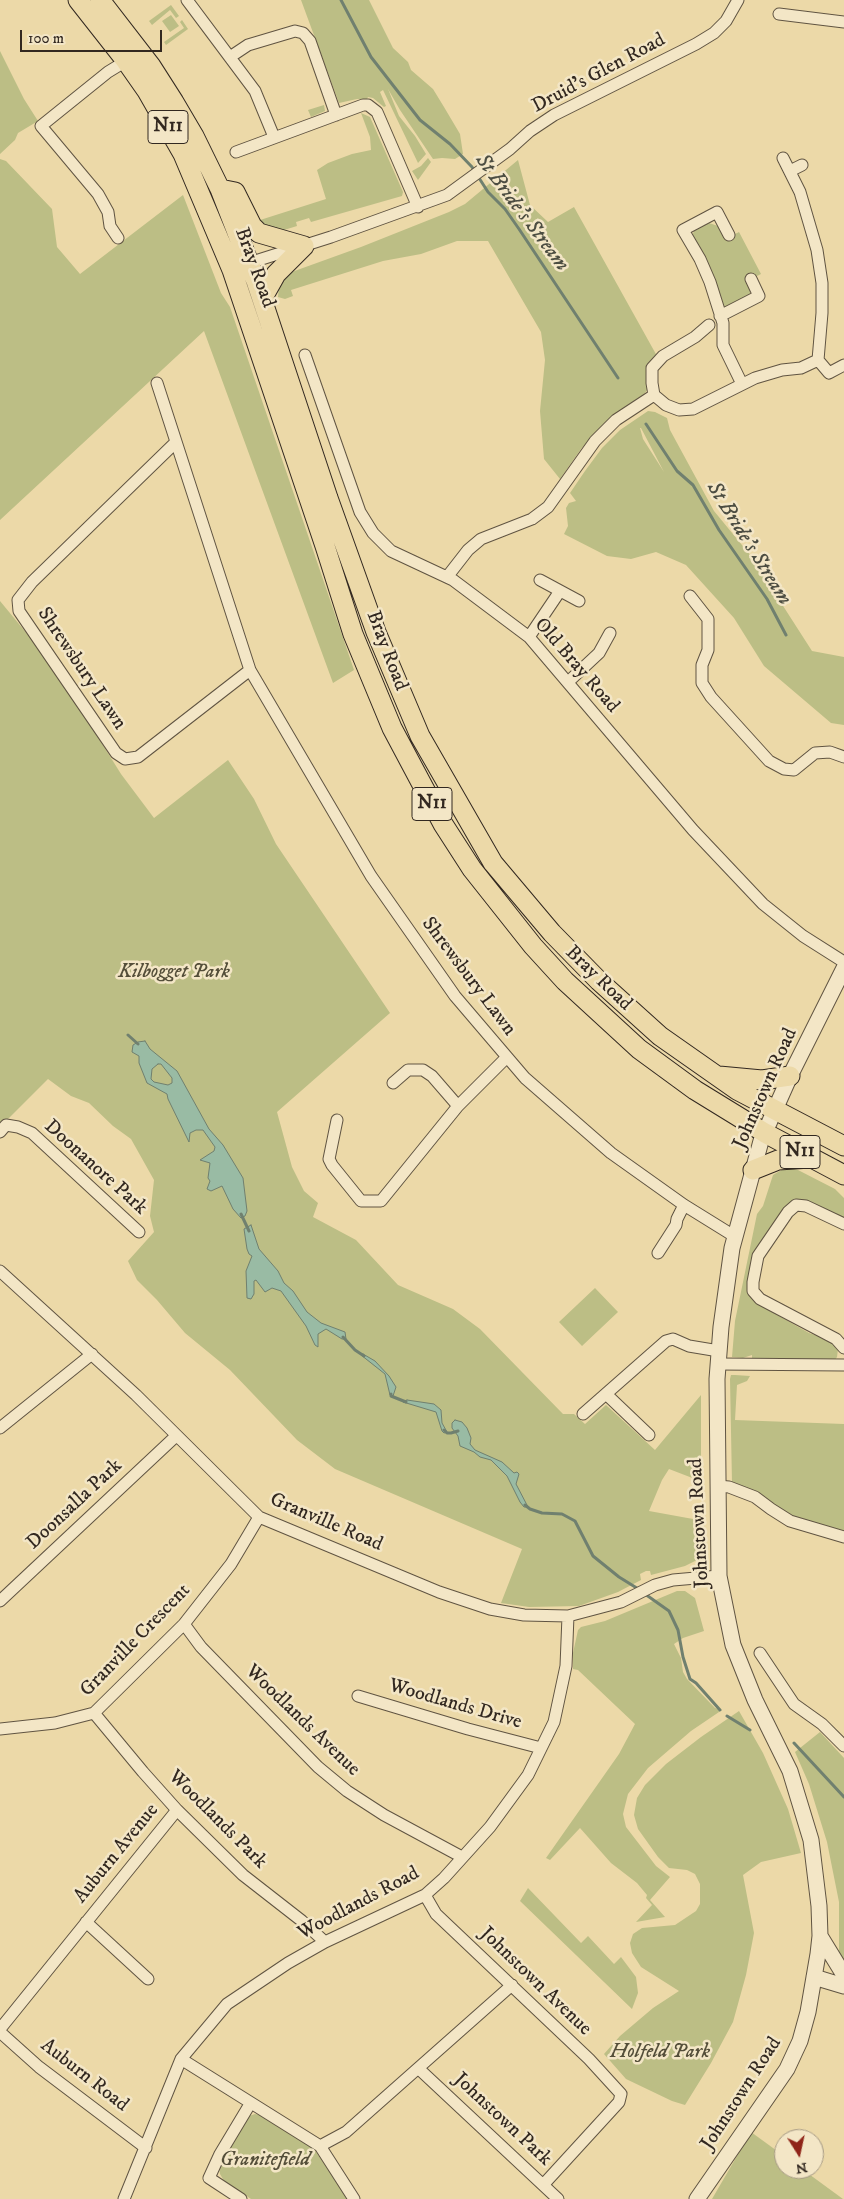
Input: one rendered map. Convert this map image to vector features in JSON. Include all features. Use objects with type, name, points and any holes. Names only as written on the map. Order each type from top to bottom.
[{"type":"highway","name":"Bray Road","points":[[78,0],[126,61],[146,90],[180,148],[212,221],[262,299],[328,498],[376,632],[420,736],[493,863],[552,933],[599,981],[660,1036],[737,1090],[844,1146]]},
{"type":"highway","name":"Bray Road","points":[[100,0],[151,66],[174,102],[194,136],[231,213],[241,266],[353,634],[392,728],[443,824],[502,910],[565,981],[639,1049],[695,1090],[765,1133],[844,1175]]},
{"type":"highway","points":[[220,190],[235,192],[252,226],[259,233],[304,246],[276,274],[262,299]]},
{"type":"highway","points":[[212,221],[231,213]]},
{"type":"highway","points":[[715,1075],[762,1080],[790,1076]]},
{"type":"highway","points":[[753,1170],[778,1160],[812,1158]]},
{"type":"street","points":[[187,0],[255,91],[274,137]]},
{"type":"street","name":"Druid's Glen Road","points":[[241,266],[438,199],[457,189],[510,149],[530,131],[554,115],[696,44],[714,33],[726,21],[738,0]]},
{"type":"street","points":[[779,14],[844,22]]},
{"type":"street","points":[[230,57],[248,45],[295,31],[303,33],[310,41],[336,114]]},
{"type":"street","points":[[118,238],[110,226],[108,212],[98,194],[40,126],[108,72],[126,61]]},
{"type":"street","points":[[236,152],[363,105],[373,107],[377,112],[418,206]]},
{"type":"street","points":[[783,158],[800,192],[820,266],[822,313],[818,360],[829,373],[844,365]]},
{"type":"street","points":[[790,171],[802,165]]},
{"type":"street","points":[[729,234],[717,212],[683,230],[700,259],[723,323],[724,345],[742,384]]},
{"type":"street","points":[[720,316],[759,296],[752,279]]},
{"type":"street","points":[[709,325],[695,337],[663,356],[652,368],[654,395],[666,405],[679,410],[693,409],[742,384],[782,370],[801,368],[818,360]]},
{"type":"street","name":"Old Bray Road","points":[[305,355],[360,512],[373,533],[391,551],[447,576],[485,602],[529,637],[693,830],[763,904],[803,936],[844,962]]},
{"type":"street","name":"Shrewsbury Lawn","points":[[157,383],[250,670],[371,876],[455,996],[524,1078],[611,1152],[684,1205],[734,1236]]},
{"type":"street","points":[[447,576],[468,550],[481,539],[496,531],[513,527],[532,519],[548,507],[595,441],[616,420],[654,395]]},
{"type":"street","name":"Shrewsbury Lawn","points":[[175,443],[32,582],[18,600],[19,611],[116,754],[125,759],[138,757],[250,670]]},
{"type":"street","points":[[540,580],[579,602]]},
{"type":"street","points":[[529,637],[560,592]]},
{"type":"street","points":[[690,596],[708,619],[708,650],[702,665],[702,683],[711,697],[769,762],[784,769],[794,770],[815,753],[830,752],[844,757]]},
{"type":"street","points":[[568,682],[599,653],[610,633]]},
{"type":"street","name":"Johnstown Road","points":[[697,2199],[787,2069],[800,2039],[808,2012],[820,1936],[815,1864],[803,1809],[790,1771],[755,1700],[733,1646],[719,1576],[717,1486],[718,1358],[734,1236],[753,1170],[765,1133],[790,1076],[844,968]]},
{"type":"street","points":[[337,1120],[330,1159],[332,1165],[361,1201],[381,1201],[458,1106],[506,1057]]},
{"type":"street","points":[[393,1083],[408,1070],[423,1070],[432,1076],[458,1106]]},
{"type":"street","name":"Doonanore Park","points":[[0,1132],[6,1126],[18,1127],[32,1133],[139,1232]]},
{"type":"street","points":[[658,1253],[676,1225],[676,1219],[684,1205]]},
{"type":"street","points":[[844,1224],[806,1206],[796,1205],[788,1212],[758,1256],[753,1282],[754,1291],[760,1299],[836,1339],[844,1348]]},
{"type":"street","name":"Granville Road","points":[[0,1271],[92,1354],[259,1517],[440,1592],[490,1609],[524,1615],[568,1616],[605,1606],[674,1580],[719,1576]]},
{"type":"street","points":[[583,1414],[666,1341],[674,1339],[718,1358],[844,1365]]},
{"type":"street","points":[[0,1428],[92,1354]]},
{"type":"street","points":[[606,1394],[649,1435]]},
{"type":"street","name":"Doonsalla Park","points":[[0,1601],[176,1436]]},
{"type":"street","points":[[717,1486],[728,1487],[755,1497],[790,1521],[844,1537]]},
{"type":"street","name":"Granville Crescent","points":[[0,1729],[55,1723],[94,1713],[184,1624],[231,1564],[259,1517]]},
{"type":"street","name":"Woodlands Road","points":[[124,2199],[181,2060],[227,2004],[288,1963],[325,1942],[424,1895],[444,1878],[496,1819],[528,1775],[554,1722],[566,1666],[568,1616]]},
{"type":"street","name":"Woodlands Avenue","points":[[184,1624],[214,1660],[318,1766],[348,1791],[384,1816],[462,1856]]},
{"type":"street","points":[[760,1653],[794,1704],[822,1724],[844,1746]]},
{"type":"street","name":"Woodlands Drive","points":[[358,1696],[468,1730],[541,1748]]},
{"type":"street","name":"Woodlands Park","points":[[94,1713],[177,1810],[243,1875],[325,1942]]},
{"type":"street","name":"Auburn Avenue","points":[[0,2031],[177,1810]]},
{"type":"street","name":"Johnstown Avenue","points":[[424,1895],[436,1914],[589,2059],[622,2094],[619,2102],[543,2184]]},
{"type":"street","name":"Auburn Avenue","points":[[86,1922],[148,1979]]},
{"type":"street","points":[[820,1936],[844,1975]]},
{"type":"street","points":[[814,1977],[844,1986]]},
{"type":"street","points":[[320,2146],[346,2132],[512,1985]]},
{"type":"street","name":"Auburn Road","points":[[0,2031],[39,2067],[146,2148]]},
{"type":"street","points":[[181,2060],[320,2146],[354,2199]]},
{"type":"street","name":"Johnstown Park","points":[[419,2069],[558,2199]]},
{"type":"street","points":[[241,2199],[209,2178],[220,2154],[250,2104]]},
{"type":"green space","points":[[301,0],[369,0],[393,48],[408,62],[411,70],[433,89],[444,107],[460,134],[463,154],[455,159],[433,159],[388,89],[399,116],[426,154],[418,163],[383,90],[380,92],[386,106],[384,107],[373,98],[368,97],[367,99],[339,103]]},
{"type":"green space","points":[[171,5],[179,16],[176,18],[170,10],[152,25],[149,21]]},
{"type":"green space","points":[[171,15],[179,26],[170,32],[162,21]]},
{"type":"green space","points":[[182,20],[188,29],[166,45],[164,42],[184,28],[180,22]]},
{"type":"green space","points":[[0,51],[24,99],[38,121],[18,133],[15,140],[0,154]]},
{"type":"green space","points":[[324,105],[325,111],[311,117],[308,110]]},
{"type":"green space","points":[[361,113],[370,117],[403,192],[402,196],[311,222],[309,218],[296,222],[297,226],[284,230],[270,230],[257,221],[326,199],[317,170],[328,163],[352,154],[371,150],[370,137]]},
{"type":"green space","points":[[428,158],[431,162],[418,180],[412,171],[421,166]]},
{"type":"green space","points":[[0,159],[6,161],[52,209],[57,247],[80,274],[183,195],[221,293],[230,307],[354,670],[333,683],[204,331],[0,520]]},
{"type":"green space","points":[[518,160],[530,205],[548,222],[574,207],[657,356],[647,390],[643,396],[605,423],[581,449],[560,479],[544,459],[540,411],[545,360],[541,332],[488,241],[457,241],[421,254],[383,261],[291,290],[293,296],[285,299],[278,297],[279,285],[289,273],[449,212],[465,204]]},
{"type":"green space","points":[[709,223],[718,226],[725,239],[739,232],[761,274],[747,281],[750,296],[726,308],[723,307],[692,236],[694,231]]},
{"type":"green space","points":[[648,411],[667,418],[670,430],[714,511],[751,556],[812,651],[844,657],[844,725],[831,723],[764,666],[734,618],[686,565],[656,552],[631,559],[607,556],[564,534],[568,526],[566,508],[569,503],[576,501],[570,493],[602,448],[620,430]],"holes":[[[641,428],[664,472],[643,439]]]},
{"type":"green space","name":"Kilbogget Park","points":[[0,601],[33,641],[121,774],[154,818],[228,760],[254,799],[276,844],[390,1013],[277,1112],[292,1167],[304,1191],[318,1203],[313,1217],[356,1240],[398,1285],[453,1309],[480,1329],[563,1414],[574,1414],[585,1424],[606,1405],[655,1450],[701,1395],[701,1476],[695,1479],[669,1469],[662,1480],[649,1511],[704,1521],[706,1545],[697,1560],[685,1566],[651,1575],[650,1571],[646,1571],[640,1574],[641,1580],[618,1592],[579,1606],[529,1607],[501,1603],[522,1549],[335,1469],[297,1440],[230,1370],[185,1333],[137,1280],[128,1261],[154,1232],[150,1216],[154,1180],[131,1139],[113,1126],[89,1103],[71,1096],[48,1079],[0,1127]]},
{"type":"green space","points":[[783,1169],[798,1170],[835,1189],[844,1198],[844,1220],[787,1205],[751,1260],[748,1285],[749,1295],[758,1304],[809,1333],[833,1341],[838,1349],[837,1357],[835,1360],[752,1360],[752,1355],[743,1358],[732,1357],[735,1321],[757,1214],[763,1206],[773,1175]]},
{"type":"green space","points":[[595,1288],[618,1312],[582,1346],[559,1322]]},
{"type":"green space","points":[[731,1375],[750,1376],[747,1381],[737,1385],[735,1420],[844,1424],[844,1532],[784,1514],[732,1483],[730,1379]]},
{"type":"green space","points":[[677,1591],[685,1591],[695,1598],[704,1631],[683,1638],[674,1644],[681,1658],[683,1672],[687,1679],[715,1708],[722,1710],[691,1731],[648,1768],[628,1794],[623,1814],[626,1827],[656,1866],[670,1877],[650,1900],[665,1917],[636,1922],[652,1905],[646,1898],[647,1895],[637,1883],[611,1863],[580,1828],[550,1860],[546,1858],[619,1754],[635,1724],[578,1670],[573,1669],[573,1653],[578,1630],[581,1627],[605,1621]]},
{"type":"green space","name":"Holfeld Park","points":[[739,1711],[763,1753],[788,1809],[801,1853],[761,1862],[743,1875],[754,1933],[746,1975],[733,2022],[685,2105],[672,2101],[626,2079],[604,2054],[620,2036],[653,2008],[679,1991],[641,1967],[632,1953],[630,1943],[633,1934],[642,1928],[675,1925],[696,1911],[700,1904],[700,1884],[695,1874],[687,1870],[669,1868],[658,1857],[638,1829],[634,1815],[637,1798],[645,1785],[666,1764]]},
{"type":"green space","points":[[820,1732],[844,1758],[844,1978],[839,1962],[839,1902],[827,1842],[809,1784],[795,1752]]},
{"type":"green space","points":[[528,1888],[581,1943],[588,1936],[614,1964],[621,1957],[636,1977],[638,1993],[632,2009],[520,1901]]},
{"type":"green space","name":"Granitefield","points":[[255,2114],[265,2116],[314,2149],[348,2199],[251,2199],[224,2181],[220,2174],[219,2166],[249,2116]]},
{"type":"green space","points":[[751,2132],[774,2149],[774,2179],[816,2179],[843,2199],[712,2199]]},
{"type":"shaded area","points":[[145,1041],[150,1049],[177,1071],[209,1129],[223,1145],[243,1178],[247,1211],[245,1216],[241,1218],[233,1209],[222,1186],[211,1191],[207,1189],[210,1181],[208,1178],[210,1163],[200,1160],[214,1151],[215,1147],[203,1130],[196,1130],[190,1133],[189,1142],[167,1094],[147,1083],[139,1063],[139,1056],[132,1052],[133,1045]],"holes":[[[161,1064],[172,1078],[172,1083],[168,1085],[154,1082],[151,1079],[152,1069]]]},
{"type":"shaded area","points":[[251,1225],[259,1249],[278,1271],[284,1283],[293,1291],[307,1312],[321,1323],[345,1332],[346,1339],[342,1339],[326,1329],[318,1334],[318,1347],[315,1345],[306,1326],[281,1291],[272,1288],[265,1292],[256,1280],[254,1281],[254,1294],[251,1299],[247,1298],[246,1271],[252,1256],[247,1249],[244,1229]]},
{"type":"shaded area","points":[[363,1354],[375,1361],[389,1376],[396,1387],[393,1396],[390,1395],[385,1374],[361,1355]]},
{"type":"shaded area","points":[[407,1400],[434,1404],[441,1410],[442,1423],[447,1432],[444,1433],[442,1431],[436,1412],[403,1402]]},
{"type":"shaded area","points":[[455,1420],[462,1422],[467,1428],[471,1438],[470,1444],[475,1450],[502,1462],[514,1473],[517,1472],[519,1474],[516,1484],[528,1507],[524,1507],[520,1502],[507,1476],[491,1460],[480,1457],[460,1446],[458,1436],[452,1428],[452,1423]]},
{"type":"waterway","name":"St Bride's Stream","points":[[341,0],[371,57],[420,120],[450,144],[472,167],[488,192],[505,209],[618,378]]},
{"type":"waterway","name":"St Bride's Stream","points":[[646,424],[677,471],[693,485],[719,530],[767,599],[786,635]]},
{"type":"waterway","points":[[128,1035],[138,1044]]},
{"type":"waterway","points":[[241,1214],[249,1231]]},
{"type":"waterway","points":[[343,1337],[355,1350],[364,1356]]},
{"type":"waterway","points":[[391,1394],[391,1396],[406,1402]]},
{"type":"waterway","points":[[444,1430],[447,1433],[458,1431]]},
{"type":"waterway","points":[[525,1505],[542,1513],[562,1514],[575,1521],[593,1556],[619,1577],[640,1590]]},
{"type":"waterway","points":[[645,1594],[669,1611],[678,1630],[683,1657],[690,1679],[696,1683],[720,1710]]},
{"type":"waterway","points":[[727,1716],[750,1730]]},
{"type":"waterway","points":[[794,1743],[844,1797]]}]
